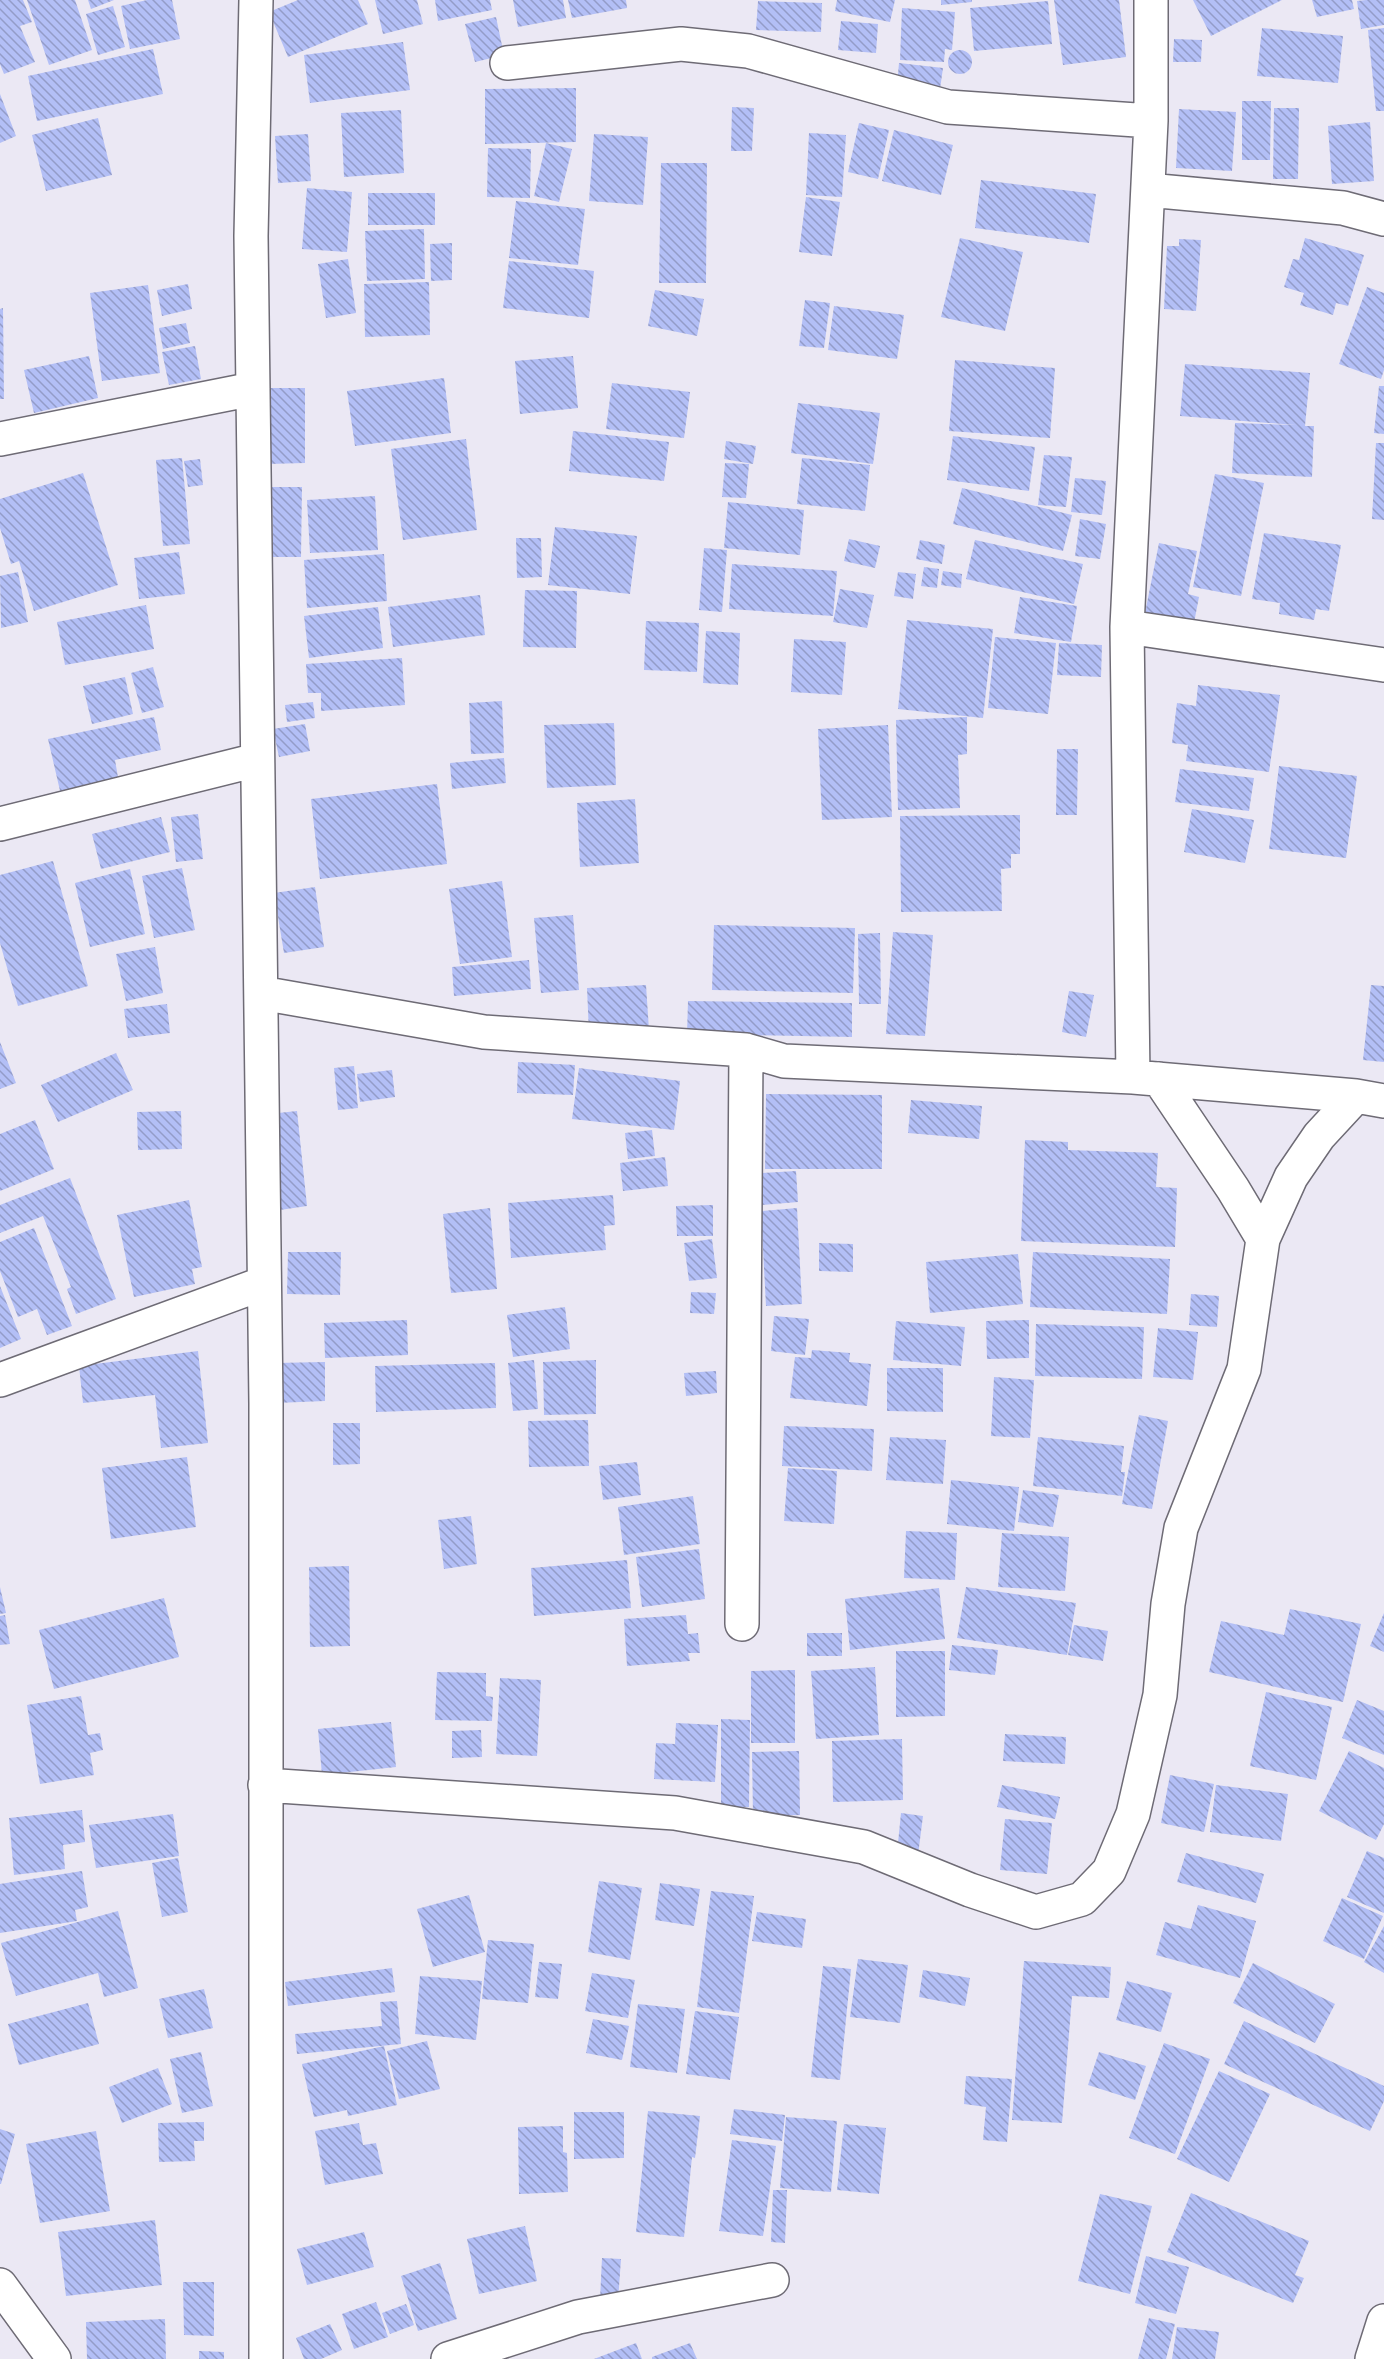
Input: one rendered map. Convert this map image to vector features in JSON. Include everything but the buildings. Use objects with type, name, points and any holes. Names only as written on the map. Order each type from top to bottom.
[{"type":"street","points":[[256,0],[251,236],[264,1283],[266,2359]]},
{"type":"street","points":[[1151,0],[1149,190],[1127,627],[1146,1078],[1233,1189],[1263,1239]]},
{"type":"street","points":[[507,63],[681,44],[748,51],[948,107],[1151,120]]},
{"type":"street","points":[[1149,190],[1343,208],[1384,219]]},
{"type":"street","points":[[0,439],[253,389]]},
{"type":"street","points":[[1127,627],[1384,665]]},
{"type":"street","points":[[0,824],[257,760]]},
{"type":"street","points":[[261,993],[484,1032],[746,1050],[783,1061],[1146,1078],[1370,1098]]},
{"type":"street","points":[[742,1624],[746,1050]]},
{"type":"street","points":[[265,1785],[675,1813],[864,1847],[970,1890],[1036,1912],[1082,1899],[1108,1871],[1133,1814],[1160,1695],[1168,1604],[1181,1528],[1244,1369],[1263,1239],[1291,1177],[1319,1136],[1370,1098]]},
{"type":"street","points":[[0,1380],[264,1283]]},
{"type":"street","points":[[448,2359],[578,2317],[772,2280]]},
{"type":"street","points":[[0,2285],[54,2359]]},
{"type":"street","points":[[1372,2359],[1384,2321]]}]
